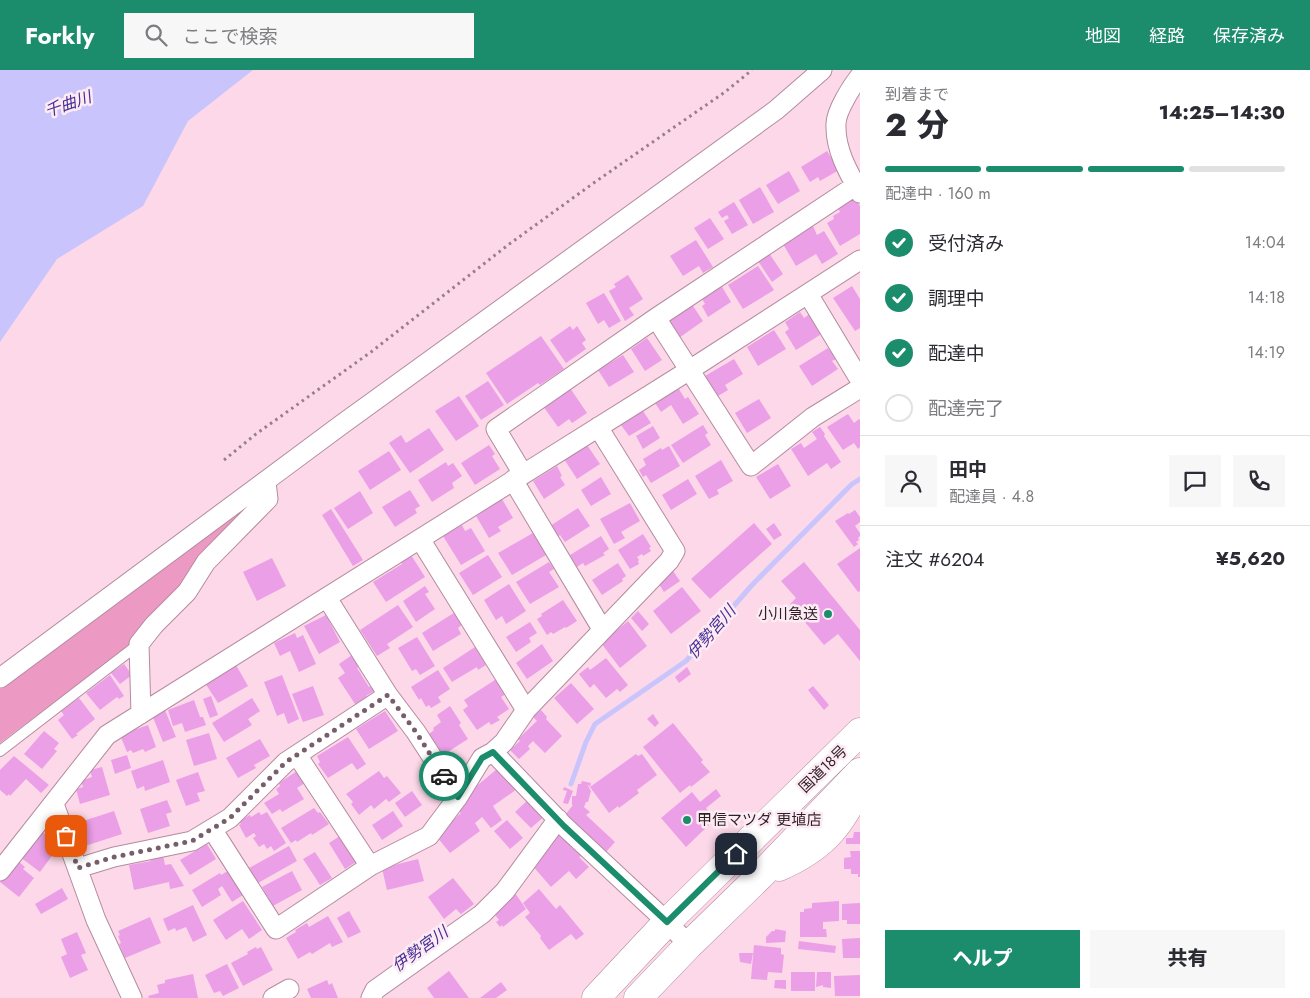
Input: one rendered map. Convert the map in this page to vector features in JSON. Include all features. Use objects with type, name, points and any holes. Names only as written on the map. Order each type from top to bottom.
[{"type":"highway","name":"国道18号","points":[[596,998],[667,922],[860,732]]},
{"type":"highway","name":"国道18号","points":[[638,998],[760,876],[860,772]]},
{"type":"highway","points":[[760,876],[792,862],[816,848],[838,824],[860,785]]},
{"type":"street","points":[[0,678],[776,110],[822,70]]},
{"type":"street","points":[[602,629],[518,477],[496,429],[656,318],[858,190],[839,151],[836,122],[850,89],[860,76]]},
{"type":"street","points":[[0,871],[108,735],[860,260]]},
{"type":"street","points":[[808,294],[860,380]]},
{"type":"street","points":[[656,318],[752,466],[813,417],[860,388]]},
{"type":"street","points":[[212,829],[276,929],[370,866],[429,836],[458,797],[482,758],[493,752],[504,742],[526,710],[669,561],[675,551],[598,427]]},
{"type":"street","points":[[141,714],[139,644],[187,592],[206,562],[268,499],[266,482]]},
{"type":"street","points":[[420,539],[526,710]]},
{"type":"street","points":[[327,598],[388,695],[416,732],[458,797]]},
{"type":"street","points":[[78,868],[114,857],[192,841],[230,818],[286,762],[388,695]]},
{"type":"street","points":[[493,752],[558,819],[689,945]]},
{"type":"street","points":[[297,755],[370,866]]},
{"type":"street","points":[[54,804],[96,920],[132,998]]},
{"type":"street","points":[[371,998],[375,990],[482,914],[505,891],[558,819]]},
{"type":"street","points":[[273,998],[289,989]]},
{"type":"lane","points":[[0,752],[139,644]]},
{"type":"path","points":[[224,460],[256,434],[371,352],[508,245],[725,92],[752,70]]},
{"type":"shaded area","points":[[260,496],[182,589],[130,645],[0,743],[0,689]]},
{"type":"water","name":"千曲川","points":[[0,70],[253,70],[188,121],[143,206],[57,259],[0,342]]},
{"type":"building","points":[[827,151],[839,170],[820,181],[818,177],[810,182],[801,167]]},
{"type":"building","points":[[789,171],[800,191],[778,204],[766,185]]},
{"type":"building","points":[[760,187],[774,212],[753,224],[739,200]]},
{"type":"building","points":[[854,198],[860,206],[860,234],[840,246],[827,223],[840,212],[838,208]]},
{"type":"building","points":[[734,202],[748,225],[732,234],[724,221],[729,218],[727,215],[722,218],[718,212]]},
{"type":"building","points":[[710,218],[724,239],[708,249],[694,228]]},
{"type":"building","points":[[813,226],[817,235],[824,231],[838,254],[822,264],[816,254],[796,266],[783,244]]},
{"type":"building","points":[[696,240],[713,267],[703,273],[699,266],[683,276],[670,256]]},
{"type":"building","points":[[769,253],[783,274],[772,282],[758,261]]},
{"type":"building","points":[[758,266],[774,290],[743,309],[728,285]]},
{"type":"building","points":[[628,275],[643,299],[629,308],[634,315],[625,321],[609,291],[616,287],[614,284]]},
{"type":"building","points":[[721,285],[731,302],[708,317],[702,306],[705,304],[701,297]]},
{"type":"building","points":[[852,286],[860,299],[860,328],[855,331],[833,298]]},
{"type":"building","points":[[604,293],[621,321],[609,328],[604,320],[598,324],[586,303]]},
{"type":"building","points":[[691,303],[703,321],[679,338],[669,321],[671,317]]},
{"type":"building","points":[[800,312],[804,318],[811,313],[823,333],[796,350],[785,332],[789,329],[785,322]]},
{"type":"building","points":[[570,326],[573,330],[577,326],[586,340],[582,343],[586,349],[566,363],[550,340]]},
{"type":"building","points":[[774,330],[786,349],[758,366],[747,347]]},
{"type":"building","points":[[541,336],[564,369],[540,385],[538,383],[507,404],[486,373]]},
{"type":"building","points":[[647,338],[662,360],[645,371],[631,349]]},
{"type":"building","points":[[828,348],[836,359],[832,361],[838,369],[812,386],[799,366]]},
{"type":"building","points":[[623,355],[634,372],[609,387],[598,370]]},
{"type":"building","points":[[734,359],[743,374],[725,385],[728,390],[718,396],[705,376]]},
{"type":"building","points":[[488,381],[504,405],[481,420],[465,396]]},
{"type":"building","points":[[570,388],[587,413],[572,423],[569,419],[558,427],[543,406]]},
{"type":"building","points":[[679,389],[685,399],[688,397],[699,414],[683,424],[671,405],[661,412],[655,403]]},
{"type":"building","points":[[459,396],[479,426],[456,441],[435,411]]},
{"type":"building","points":[[759,399],[771,418],[747,433],[735,413]]},
{"type":"building","points":[[643,411],[651,423],[629,436],[621,425]]},
{"type":"building","points":[[848,414],[854,423],[860,420],[860,447],[858,449],[854,443],[843,450],[827,427]]},
{"type":"building","points":[[703,425],[708,433],[705,435],[711,445],[683,463],[671,445]]},
{"type":"building","points":[[653,426],[660,438],[643,449],[636,436]]},
{"type":"building","points":[[820,427],[841,462],[831,469],[827,463],[808,476],[791,449],[801,443],[804,448],[817,439],[812,432]]},
{"type":"building","points":[[429,428],[444,450],[410,473],[389,443],[401,435],[406,443]]},
{"type":"building","points":[[489,445],[495,454],[492,456],[500,469],[475,485],[461,463]]},
{"type":"building","points":[[587,445],[600,464],[577,479],[564,459]]},
{"type":"building","points":[[669,446],[680,466],[651,483],[646,475],[643,477],[639,470],[646,465],[643,459],[661,448],[662,450]]},
{"type":"building","points":[[389,451],[401,470],[370,490],[358,471]]},
{"type":"building","points":[[721,460],[733,481],[717,490],[719,494],[709,499],[695,476]]},
{"type":"building","points":[[446,462],[448,466],[453,463],[462,476],[452,483],[454,488],[432,502],[418,480]]},
{"type":"building","points":[[778,464],[791,486],[770,499],[756,477]]},
{"type":"building","points":[[557,466],[562,476],[560,477],[565,485],[544,499],[533,481]]},
{"type":"building","points":[[601,477],[611,494],[591,506],[581,490]]},
{"type":"building","points":[[688,479],[697,494],[671,510],[662,495]]},
{"type":"building","points":[[410,490],[420,506],[415,509],[417,513],[395,527],[382,507]]},
{"type":"building","points":[[360,491],[373,513],[348,529],[334,508]]},
{"type":"building","points":[[502,499],[513,518],[498,527],[501,531],[489,538],[476,516]]},
{"type":"building","points":[[630,503],[640,521],[621,532],[625,538],[614,544],[600,519]]},
{"type":"building","points":[[578,508],[590,526],[565,542],[560,535],[557,537],[550,526]]},
{"type":"building","points":[[331,509],[363,560],[353,566],[322,515]]},
{"type":"building","points":[[855,510],[860,517],[860,522],[855,526],[860,536],[856,542],[858,544],[854,547],[835,521]]},
{"type":"building","points":[[754,523],[772,544],[710,599],[691,579]]},
{"type":"building","points":[[774,523],[782,535],[774,540],[766,529]]},
{"type":"building","points":[[462,525],[465,531],[471,528],[485,551],[461,565],[443,536]]},
{"type":"building","points":[[533,533],[546,555],[512,575],[498,553]]},
{"type":"building","points":[[643,534],[651,547],[649,548],[651,551],[637,557],[639,564],[630,569],[618,550]]},
{"type":"building","points":[[601,536],[609,549],[603,553],[605,555],[585,566],[583,563],[577,567],[570,555]]},
{"type":"building","points":[[860,548],[860,591],[858,592],[837,564]]},
{"type":"building","points":[[411,555],[425,577],[386,602],[373,582],[402,564],[401,561]]},
{"type":"building","points":[[488,555],[502,577],[473,595],[459,573]]},
{"type":"building","points":[[272,558],[286,586],[257,601],[243,572]]},
{"type":"building","points":[[549,562],[554,569],[549,572],[559,587],[530,604],[516,582]]},
{"type":"building","name":"小川急送","points":[[804,562],[860,630],[860,661],[838,634],[824,645],[790,604],[796,598],[781,581]]},
{"type":"building","points":[[618,563],[626,576],[622,579],[623,581],[602,595],[592,580]]},
{"type":"building","points":[[673,571],[680,581],[664,592],[657,581]]},
{"type":"building","points":[[509,584],[526,611],[506,624],[502,616],[496,620],[484,600]]},
{"type":"building","points":[[425,586],[429,592],[425,594],[435,609],[416,622],[403,601]]},
{"type":"building","points":[[682,587],[701,611],[671,634],[653,611]]},
{"type":"building","points":[[563,600],[577,621],[566,628],[547,635],[537,619],[542,616],[541,614]]},
{"type":"building","points":[[398,605],[413,627],[387,644],[390,648],[377,656],[360,630]]},
{"type":"building","points":[[457,611],[464,623],[458,628],[461,634],[433,651],[422,633]]},
{"type":"building","points":[[638,611],[649,624],[642,631],[631,618]]},
{"type":"building","points":[[326,615],[340,642],[319,654],[304,626]]},
{"type":"building","points":[[628,621],[647,646],[620,668],[601,643]]},
{"type":"building","points":[[530,622],[537,633],[529,638],[531,642],[516,652],[506,637]]},
{"type":"building","points":[[295,633],[297,638],[303,635],[316,664],[299,672],[290,651],[280,656],[274,643]]},
{"type":"building","points":[[417,637],[435,666],[420,675],[416,669],[412,671],[398,648]]},
{"type":"building","points":[[542,644],[553,661],[527,679],[516,663]]},
{"type":"building","points":[[475,647],[486,665],[478,670],[477,667],[452,682],[443,668]]},
{"type":"building","points":[[352,655],[360,666],[357,668],[369,687],[372,685],[376,690],[366,696],[369,699],[357,707],[338,678],[345,673],[339,664]]},
{"type":"building","points":[[606,658],[628,685],[620,692],[617,689],[606,698],[594,684],[590,688],[579,674],[588,667],[590,670]]},
{"type":"building","points":[[124,664],[132,675],[120,684],[111,673]]},
{"type":"building","points":[[236,665],[248,686],[218,703],[205,683]]},
{"type":"building","points":[[687,667],[691,674],[679,683],[675,677]]},
{"type":"building","points":[[438,670],[450,689],[438,697],[441,702],[431,708],[429,705],[426,707],[411,687]]},
{"type":"building","points":[[110,675],[124,696],[119,699],[117,697],[100,710],[86,693]]},
{"type":"building","points":[[282,675],[299,719],[288,724],[284,713],[277,716],[264,682]]},
{"type":"building","points":[[498,678],[506,694],[501,697],[509,709],[497,717],[500,720],[491,725],[489,722],[477,730],[463,710],[468,706],[464,700]]},
{"type":"building","points":[[571,683],[594,709],[577,724],[554,698]]},
{"type":"building","points":[[313,686],[324,715],[303,722],[292,694]]},
{"type":"building","points":[[813,686],[829,705],[824,710],[808,690]]},
{"type":"building","points":[[211,696],[218,715],[210,718],[203,699]]},
{"type":"building","points":[[79,698],[95,719],[72,739],[58,720],[64,715],[61,711]]},
{"type":"building","points":[[252,698],[260,711],[248,719],[252,725],[224,742],[212,723]]},
{"type":"building","points":[[194,700],[200,717],[203,717],[206,725],[185,732],[182,723],[173,726],[168,710]]},
{"type":"building","points":[[450,706],[461,723],[459,725],[468,739],[443,755],[429,734],[441,722],[437,715]]},
{"type":"building","points":[[165,710],[176,737],[163,742],[152,715]]},
{"type":"building","points":[[541,710],[547,717],[546,719],[562,736],[545,753],[533,741],[528,746],[530,749],[519,759],[510,750],[520,741],[518,739],[537,721],[533,717]]},
{"type":"building","points":[[385,711],[398,731],[369,749],[356,729]]},
{"type":"building","points":[[653,714],[659,723],[655,727],[647,719]]},
{"type":"building","points":[[673,723],[703,760],[701,762],[710,772],[680,793],[643,747]]},
{"type":"building","points":[[148,725],[156,747],[145,752],[143,749],[133,753],[131,750],[127,752],[120,735]]},
{"type":"building","points":[[44,731],[59,743],[54,749],[57,751],[42,769],[24,754]]},
{"type":"building","points":[[209,733],[217,759],[194,766],[186,740]]},
{"type":"building","points":[[348,737],[366,764],[357,770],[352,763],[328,778],[318,764],[320,762],[317,756]]},
{"type":"building","points":[[260,739],[270,756],[254,765],[256,768],[238,778],[226,758]]},
{"type":"building","points":[[636,754],[638,756],[642,754],[657,775],[637,790],[639,793],[609,813],[590,787]]},
{"type":"building","points":[[127,755],[131,768],[115,774],[111,760]]},
{"type":"building","points":[[14,756],[49,785],[41,793],[26,779],[10,796],[9,794],[7,796],[0,790],[0,770]]},
{"type":"building","points":[[163,760],[170,782],[145,791],[144,786],[137,789],[131,771]]},
{"type":"building","points":[[102,767],[110,795],[80,804],[76,789],[83,787],[81,781],[92,777],[90,770]]},
{"type":"building","points":[[497,769],[517,789],[493,806],[502,820],[491,828],[482,817],[475,823],[480,831],[450,853],[437,837],[441,830],[461,813],[457,808],[472,790]]},
{"type":"building","points":[[297,771],[305,783],[297,788],[304,799],[282,812],[280,809],[272,814],[264,803],[279,794],[276,789],[280,786],[279,783]]},
{"type":"building","points":[[379,771],[384,778],[387,776],[401,793],[389,802],[386,799],[374,809],[371,805],[359,815],[351,804],[353,802],[346,794]]},
{"type":"building","points":[[198,772],[205,791],[197,793],[200,801],[186,806],[176,780]]},
{"type":"building","points":[[582,781],[591,783],[590,787],[587,784],[591,791],[588,802],[586,802],[584,807],[590,812],[586,815],[615,842],[606,852],[566,814],[573,805],[572,796],[576,796],[578,784],[581,784]]},
{"type":"building","points":[[564,787],[573,791],[568,804],[563,803],[567,791],[563,790]]},
{"type":"building","name":"甲信マツダ 更埴店","points":[[716,789],[721,796],[706,808],[711,815],[712,822],[686,847],[661,818],[692,792],[700,802]]},
{"type":"building","points":[[412,791],[422,805],[405,817],[395,803]]},
{"type":"building","points":[[530,798],[546,815],[531,828],[515,812]]},
{"type":"building","points":[[167,800],[172,812],[166,814],[170,826],[148,833],[140,809]]},
{"type":"building","points":[[314,808],[318,813],[320,812],[329,824],[312,835],[311,833],[297,842],[296,840],[291,843],[281,828]]},
{"type":"building","points":[[114,811],[122,834],[82,847],[74,824]]},
{"type":"building","points":[[393,811],[403,826],[382,840],[372,825]]},
{"type":"building","points":[[259,812],[261,815],[267,812],[286,843],[274,851],[271,846],[267,849],[264,844],[259,847],[253,838],[256,836],[254,833],[246,838],[239,825],[241,824],[239,821]]},
{"type":"building","points":[[507,820],[523,838],[510,849],[494,831]]},
{"type":"building","points":[[557,830],[573,849],[575,848],[582,856],[579,857],[589,867],[576,879],[569,871],[551,887],[531,864]]},
{"type":"building","points":[[41,831],[60,845],[40,872],[20,857]]},
{"type":"building","points":[[854,832],[860,832],[860,844],[846,844],[846,838],[853,838]]},
{"type":"building","points":[[340,836],[356,862],[345,869],[329,843]]},
{"type":"building","points":[[207,844],[216,859],[190,875],[180,860]]},
{"type":"building","points":[[289,846],[297,861],[258,883],[249,868]]},
{"type":"building","points":[[850,851],[860,851],[860,877],[858,877],[858,874],[851,874],[851,869],[844,869],[844,858],[851,857]]},
{"type":"building","points":[[315,852],[332,878],[320,885],[303,859]]},
{"type":"building","points":[[163,855],[165,865],[171,864],[184,886],[170,889],[169,882],[134,890],[129,865],[151,861],[150,858]]},
{"type":"building","points":[[418,859],[424,881],[387,890],[382,868]]},
{"type":"building","points":[[18,861],[25,867],[23,869],[34,878],[19,897],[0,882]]},
{"type":"building","points":[[231,869],[246,893],[232,902],[222,886],[218,889],[221,895],[202,907],[192,890],[220,873],[221,875]]},
{"type":"building","points":[[292,871],[302,890],[273,906],[262,887]]},
{"type":"building","points":[[453,878],[474,904],[461,914],[456,909],[444,919],[428,897]]},
{"type":"building","points":[[62,888],[68,899],[41,914],[35,904]]},
{"type":"building","points":[[539,889],[556,909],[560,905],[584,934],[576,940],[571,934],[549,950],[540,938],[541,936],[525,917],[530,913],[523,903]]},
{"type":"building","points":[[515,893],[526,909],[503,927],[502,925],[500,927],[496,922],[499,920],[493,912],[509,901],[507,899]]},
{"type":"building","points":[[243,901],[262,930],[249,939],[242,929],[226,940],[213,920]]},
{"type":"building","points":[[839,901],[839,921],[823,922],[823,929],[826,929],[827,937],[800,937],[800,912],[804,912],[804,909],[812,908],[812,903]]},
{"type":"building","points":[[860,903],[860,924],[847,924],[847,920],[842,920],[842,904]]},
{"type":"building","points":[[193,905],[207,935],[193,942],[186,927],[176,931],[175,928],[168,931],[163,919]]},
{"type":"building","points":[[349,911],[361,932],[348,938],[337,918]]},
{"type":"building","points":[[328,916],[343,942],[332,947],[330,943],[312,954],[310,952],[298,959],[286,938],[307,923],[309,927]]},
{"type":"building","points":[[150,917],[161,943],[125,958],[119,944],[121,943],[118,931]]},
{"type":"building","points":[[775,929],[786,931],[785,942],[766,943],[766,937]]},
{"type":"building","points":[[77,932],[86,953],[81,955],[88,970],[70,978],[61,957],[67,954],[61,939]]},
{"type":"building","points":[[860,938],[860,958],[843,958],[842,939]]},
{"type":"building","points":[[799,941],[836,946],[835,953],[798,949]]},
{"type":"building","points":[[754,945],[781,948],[781,954],[784,955],[782,973],[768,972],[767,980],[751,979]]},
{"type":"building","points":[[256,947],[257,949],[261,947],[273,970],[243,986],[231,963],[248,954],[247,952]]},
{"type":"building","points":[[739,953],[753,953],[751,964],[740,962]]},
{"type":"building","points":[[227,964],[239,988],[223,996],[220,991],[214,993],[205,975]]},
{"type":"building","points":[[449,971],[469,998],[434,998],[427,988]]},
{"type":"building","points":[[791,972],[815,972],[815,991],[791,991]]},
{"type":"building","points":[[817,972],[831,972],[831,988],[823,987],[823,985],[816,987]]},
{"type":"building","points":[[193,974],[198,998],[149,998],[148,996],[159,993],[157,985],[165,983],[165,980]]},
{"type":"building","points":[[860,975],[860,996],[835,996],[834,976]]},
{"type":"building","points":[[327,980],[329,985],[332,983],[338,998],[311,998],[307,989]]},
{"type":"building","points":[[775,980],[786,980],[786,989],[774,988]]},
{"type":"building","points":[[501,982],[507,990],[496,998],[480,998]]},
{"type":"waterway","name":"伊勢宮川","points":[[571,784],[586,742],[595,724],[686,661],[752,585],[852,484],[860,479]]},
{"type":"way so far","points":[[66,836],[78,868],[114,857],[192,841],[230,818],[286,762],[388,695],[416,732],[444,776]]},
{"type":"place","name":"小川急送","points":[[828,614]]},
{"type":"place","name":"甲信マツダ 更埴店","points":[[687,820]]},
{"type":"route","points":[[444,776],[458,797],[482,758],[493,752],[564,826],[667,922],[736,854]]}]
